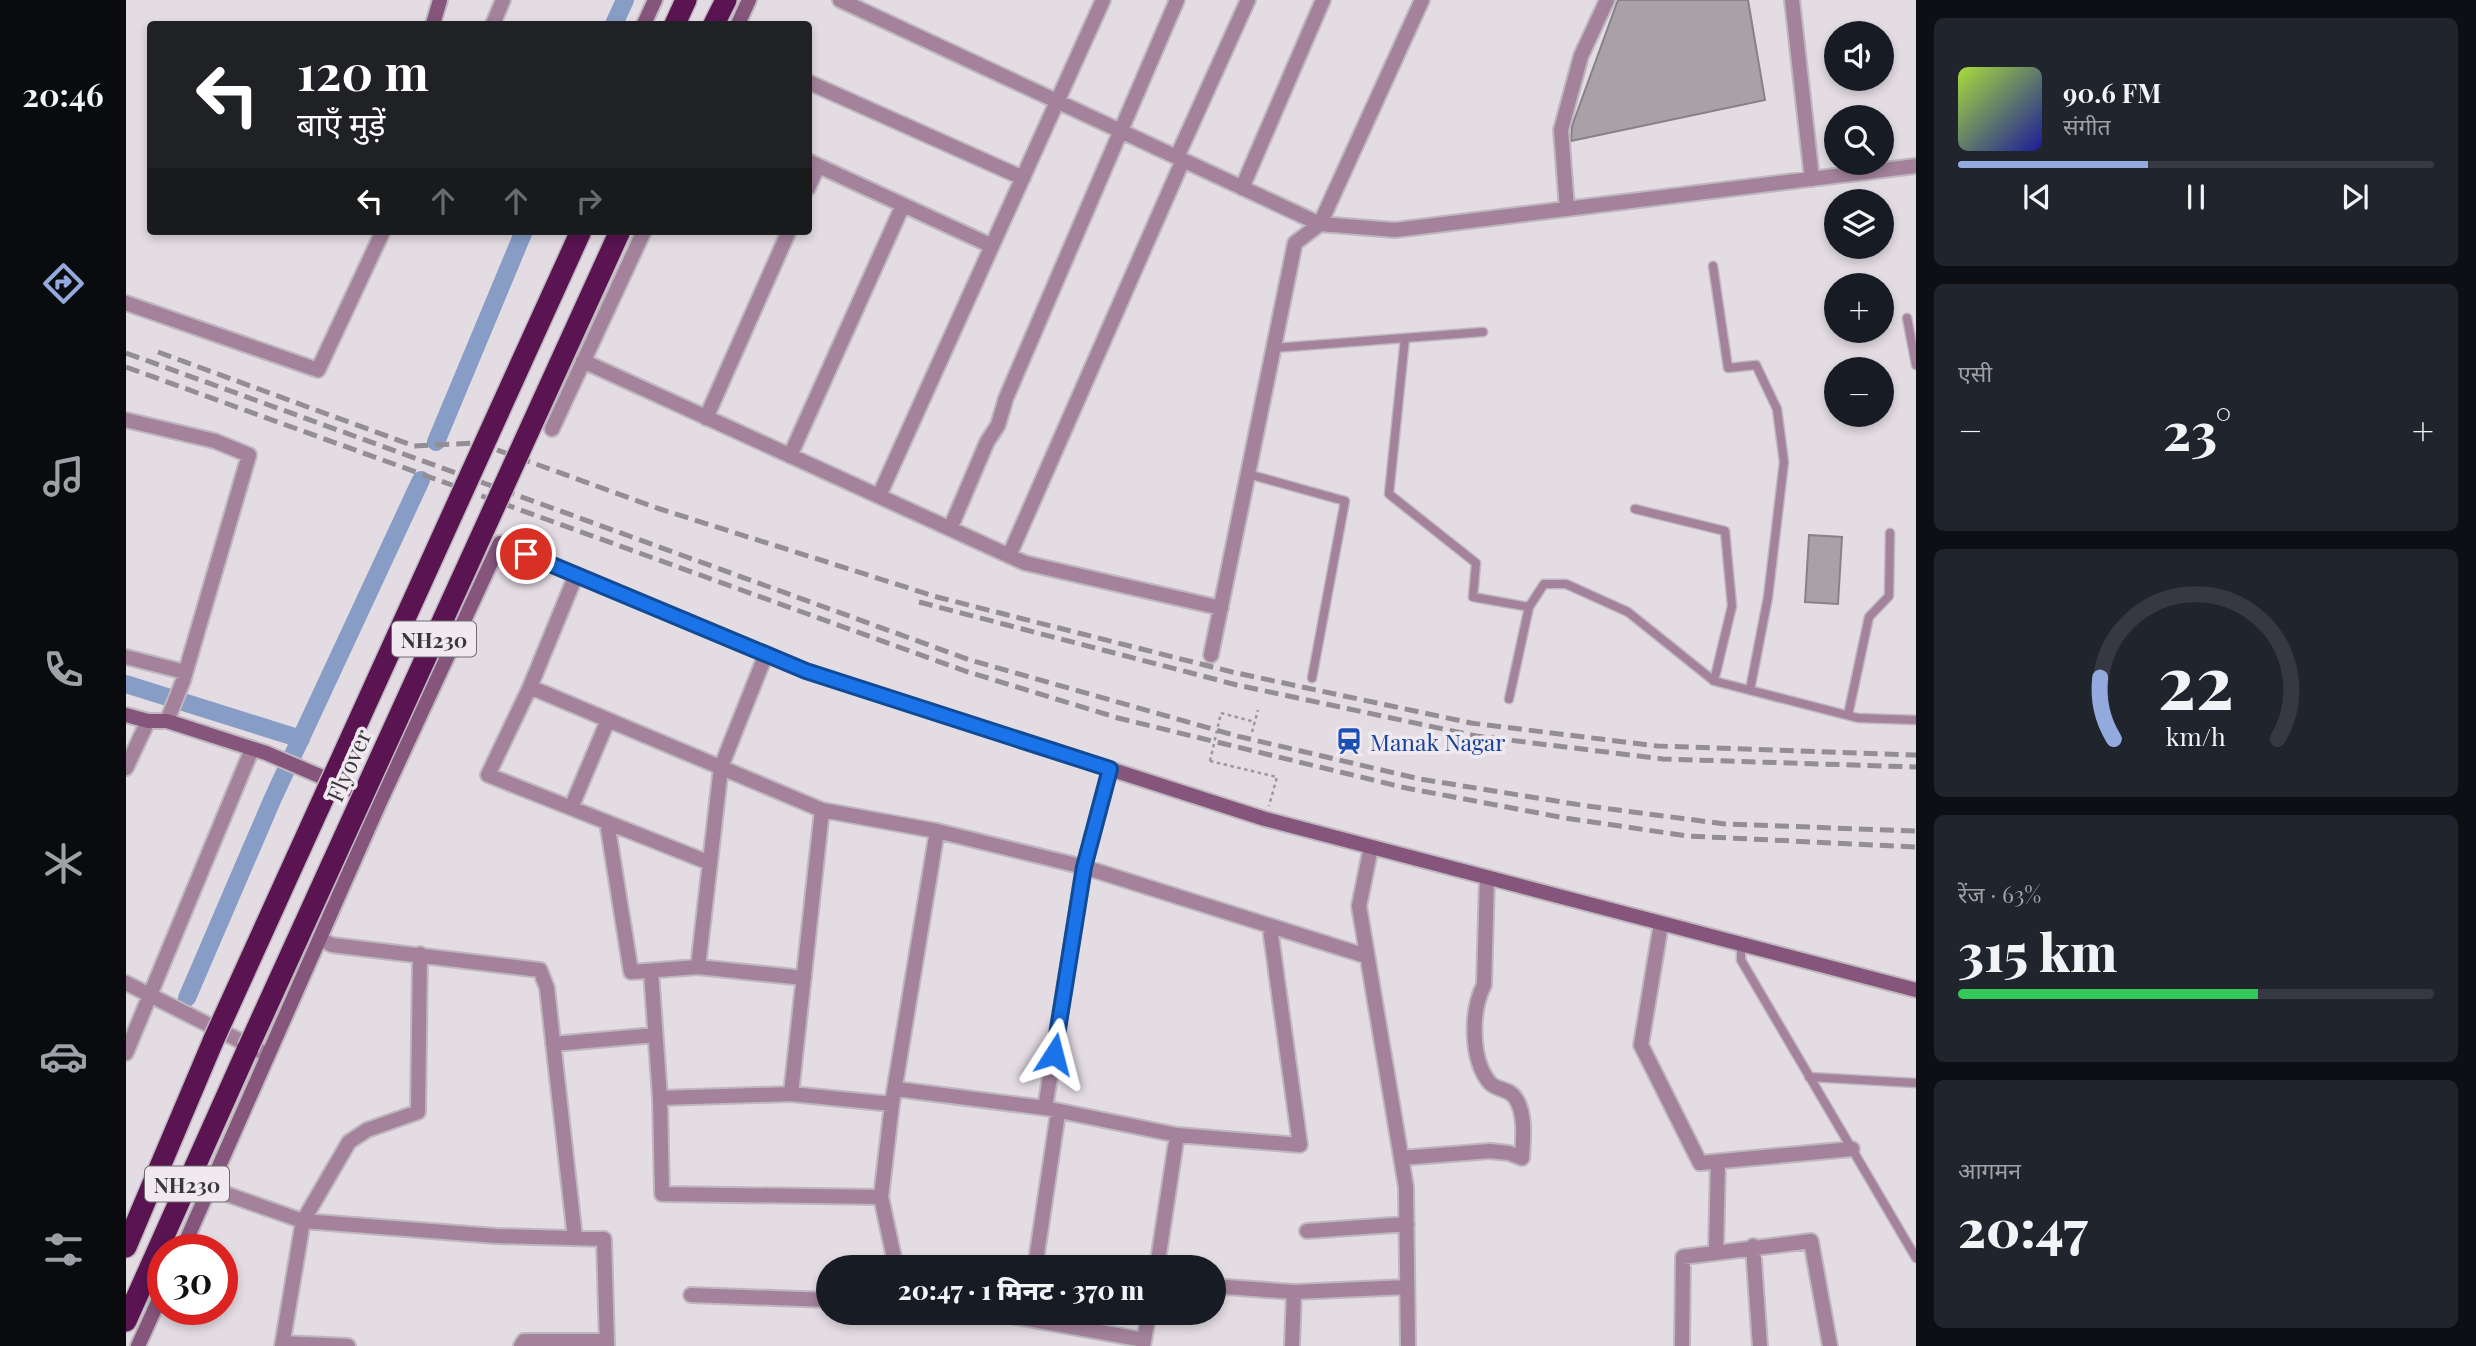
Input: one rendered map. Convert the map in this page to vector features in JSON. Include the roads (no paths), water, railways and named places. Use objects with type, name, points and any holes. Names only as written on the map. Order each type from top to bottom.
[{"type":"highway","points":[[676,21],[686,0]]},
{"type":"highway","points":[[716,21],[726,0]]},
{"type":"highway","name":"Flyover","points":[[126,1248],[214,1039],[579,235]]},
{"type":"highway","name":"Flyover","points":[[126,1321],[258,1051],[618,235]]},
{"type":"street","points":[[434,21],[440,0]]},
{"type":"street","points":[[493,21],[503,0]]},
{"type":"street","points":[[645,21],[655,0]]},
{"type":"street","points":[[739,21],[749,0]]},
{"type":"street","points":[[840,0],[1320,224],[1395,230],[1916,166]]},
{"type":"street","points":[[950,529],[987,442],[998,425],[1006,398],[1177,0]]},
{"type":"street","points":[[1009,556],[1248,0]]},
{"type":"street","points":[[1242,188],[1323,0]]},
{"type":"street","points":[[1211,655],[1295,243],[1320,224],[1422,0]]},
{"type":"street","points":[[1567,209],[1561,130],[1581,56],[1607,0]]},
{"type":"street","points":[[1792,0],[1812,179]]},
{"type":"street","points":[[879,496],[1058,102],[1099,1]]},
{"type":"street","points":[[812,84],[1023,178]]},
{"type":"street","points":[[813,164],[992,246]]},
{"type":"street","points":[[790,456],[904,205]]},
{"type":"street","points":[[126,303],[318,370],[381,235]]},
{"type":"street","points":[[552,429],[642,235]]},
{"type":"street","points":[[706,418],[787,235]]},
{"type":"street","points":[[583,361],[1025,563],[1221,608]]},
{"type":"street","points":[[126,419],[215,441],[248,455],[184,677],[168,717]]},
{"type":"street","points":[[189,1234],[209,1188],[258,1051],[320,939],[500,543],[806,671],[1265,819],[1916,990]]},
{"type":"street","points":[[576,575],[530,687],[488,775],[710,863]]},
{"type":"street","points":[[698,967],[721,767],[766,654]]},
{"type":"street","points":[[126,657],[184,677]]},
{"type":"street","points":[[530,687],[822,810],[937,831],[1084,867],[1270,929],[1366,956]]},
{"type":"street","points":[[126,715],[148,721],[168,717],[305,768],[380,802]]},
{"type":"street","points":[[571,808],[608,720]]},
{"type":"street","points":[[126,768],[148,721]]},
{"type":"street","points":[[126,1053],[259,751]]},
{"type":"street","points":[[1036,1255],[1051,1110],[1084,867],[1110,769]]},
{"type":"street","points":[[791,1094],[822,810]]},
{"type":"street","points":[[607,822],[631,972],[698,967],[804,978]]},
{"type":"street","points":[[893,1255],[881,1197],[892,1104],[937,831]]},
{"type":"street","points":[[1371,847],[1359,906],[1406,1187],[1408,1346]]},
{"type":"street","points":[[1401,1158],[1490,1151],[1509,1153],[1522,1158],[1523,1126],[1517,1101],[1509,1091],[1493,1086],[1484,1076],[1478,1053],[1476,1016],[1477,998],[1484,985],[1487,878]]},
{"type":"street","points":[[1661,924],[1642,1045],[1700,1163],[1852,1149]]},
{"type":"street","points":[[896,1089],[1051,1110],[1177,1135],[1300,1144],[1270,929]]},
{"type":"street","points":[[320,939],[332,945],[540,970],[547,988],[575,1238]]},
{"type":"street","points":[[348,1346],[282,1345],[303,1221],[349,1142],[367,1130],[418,1112],[420,954]]},
{"type":"street","points":[[651,971],[660,1098],[662,1194],[881,1197]]},
{"type":"street","points":[[126,983],[258,1051]]},
{"type":"street","points":[[553,1044],[655,1035]]},
{"type":"street","points":[[660,1098],[791,1094],[892,1104]]},
{"type":"street","points":[[1159,1255],[1177,1135]]},
{"type":"street","points":[[1716,1251],[1718,1161]]},
{"type":"street","points":[[209,1188],[303,1221],[496,1236],[604,1239],[607,1344],[524,1341],[521,1346]]},
{"type":"street","points":[[1307,1231],[1407,1224]]},
{"type":"street","points":[[1682,1346],[1683,1257],[1753,1246],[1811,1241],[1830,1346]]},
{"type":"street","points":[[1753,1246],[1760,1346]]},
{"type":"street","points":[[1226,1287],[1294,1292],[1407,1287]]},
{"type":"street","points":[[1292,1346],[1294,1292]]},
{"type":"street","points":[[691,1295],[816,1300]]},
{"type":"street","points":[[138,1346],[148,1325]]},
{"type":"street","points":[[1068,1325],[1143,1343],[1146,1325]]},
{"type":"lane","points":[[1713,266],[1728,368],[1756,365],[1777,409],[1784,462],[1768,597],[1750,690]]},
{"type":"lane","points":[[1907,318],[1916,365]]},
{"type":"lane","points":[[1274,348],[1483,332]]},
{"type":"lane","points":[[1405,338],[1389,494],[1476,563],[1473,597],[1529,607]]},
{"type":"lane","points":[[1248,474],[1345,500],[1312,678]]},
{"type":"lane","points":[[1635,509],[1725,531],[1732,606],[1714,681]]},
{"type":"lane","points":[[1848,715],[1869,617],[1889,596],[1891,533]]},
{"type":"lane","points":[[1509,699],[1529,607],[1544,584],[1566,584],[1628,612],[1714,681],[1848,715],[1916,720]]},
{"type":"lane","points":[[1741,945],[1741,960],[1916,1258]]},
{"type":"lane","points":[[1809,1077],[1916,1083]]},
{"type":"waterway","points":[[615,21],[625,0]]},
{"type":"waterway","points":[[436,442],[522,235]]},
{"type":"waterway","points":[[187,998],[273,798],[421,480]]},
{"type":"waterway","points":[[126,684],[301,739]]},
{"type":"railway","points":[[158,352],[414,446],[478,443],[657,508],[937,597],[1232,672],[1471,723],[1657,746],[1916,755]]},
{"type":"railway","points":[[126,353],[970,660],[1237,736],[1420,779],[1587,806],[1725,824],[1916,831]]},
{"type":"railway","points":[[126,367],[965,671],[1118,718],[1406,788],[1565,818],[1688,836],[1916,847]]},
{"type":"railway","points":[[919,602],[1237,685],[1476,736],[1663,759],[1916,767]]},
{"type":"place","name":"Manak Nagar","points":[[1349,741]]}]
